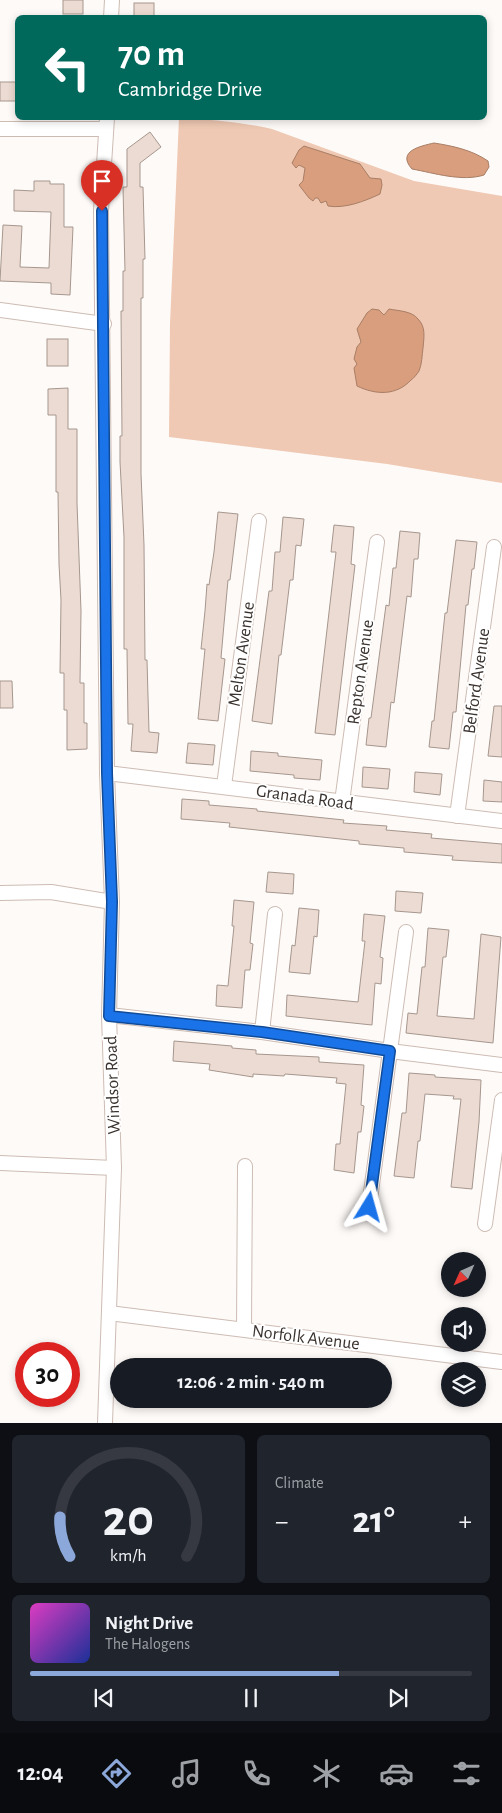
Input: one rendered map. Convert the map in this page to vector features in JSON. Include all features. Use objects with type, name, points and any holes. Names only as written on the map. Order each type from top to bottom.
[{"type":"street","points":[[111,15],[112,0]]},
{"type":"street","points":[[0,129],[107,123]]},
{"type":"street","name":"Windsor Road","points":[[105,1423],[114,1168],[109,1016],[112,902],[107,773],[102,211],[107,123]]},
{"type":"street","points":[[0,310],[104,324]]},
{"type":"street","name":"Melton Avenue","points":[[224,786],[259,522]]},
{"type":"street","name":"Repton Avenue","points":[[342,802],[377,542]]},
{"type":"street","name":"Belford Avenue","points":[[457,816],[494,547]]},
{"type":"street","name":"Granada Road","points":[[107,773],[502,821]]},
{"type":"street","points":[[0,893],[51,892],[112,902]]},
{"type":"street","points":[[262,1032],[275,914]]},
{"type":"street","points":[[369,1207],[406,932]]},
{"type":"street","points":[[109,1016],[262,1032],[502,1065]]},
{"type":"street","points":[[485,1224],[502,1100]]},
{"type":"street","points":[[0,1163],[114,1168]]},
{"type":"street","points":[[244,1329],[245,1166]]},
{"type":"street","name":"Norfolk Avenue","points":[[109,1313],[502,1362]]},
{"type":"shaded area","points":[[179,120],[226,121],[272,129],[414,181],[502,196],[502,483],[387,464],[169,437],[170,324]]},
{"type":"shaded area","points":[[434,143],[469,151],[488,161],[489,167],[484,175],[467,178],[412,169],[407,158],[412,150]]},
{"type":"shaded area","points":[[304,146],[360,164],[370,178],[381,179],[380,194],[361,202],[334,207],[328,206],[326,201],[321,203],[318,198],[315,198],[313,201],[299,185],[303,181],[305,168],[299,165],[296,168],[292,163],[299,150]]},
{"type":"shaded area","points":[[372,309],[379,310],[384,315],[389,309],[409,313],[421,322],[424,336],[419,371],[399,389],[378,392],[357,386],[354,368],[357,364],[354,359],[357,347],[361,342],[357,329],[367,313]]},
{"type":"building","points":[[63,0],[83,0],[83,14],[63,14]]},
{"type":"building","points":[[134,3],[154,3],[154,15],[134,15]]},
{"type":"building","points":[[0,82],[15,82],[15,101],[0,101]]},
{"type":"building","points":[[150,132],[161,147],[140,163],[140,187],[143,187],[145,259],[143,259],[143,298],[141,298],[141,474],[145,660],[147,660],[149,732],[159,733],[157,753],[131,751],[133,724],[128,724],[127,649],[124,649],[124,537],[120,462],[120,436],[122,436],[121,311],[123,311],[123,271],[125,271],[123,187],[127,187],[127,149]]},
{"type":"building","points":[[34,181],[50,181],[50,184],[64,184],[64,227],[73,227],[70,295],[51,294],[51,283],[0,281],[3,225],[22,226],[20,267],[49,268],[51,212],[14,211],[14,190],[34,191]]},
{"type":"building","points":[[47,339],[68,339],[68,366],[47,366]]},
{"type":"building","points":[[68,388],[68,429],[77,429],[77,503],[81,611],[80,683],[84,683],[84,723],[87,723],[87,749],[67,750],[67,710],[64,710],[64,673],[60,673],[61,600],[58,492],[56,492],[56,415],[48,415],[48,389]]},
{"type":"building","points":[[218,512],[238,514],[230,580],[228,580],[221,658],[225,659],[218,721],[198,719],[205,649],[201,649],[207,584],[209,585]]},
{"type":"building","points":[[283,517],[304,519],[301,546],[296,545],[293,580],[290,580],[281,655],[279,655],[272,724],[252,721],[269,591],[272,591],[275,552],[280,552]]},
{"type":"building","points":[[334,525],[354,527],[351,564],[355,565],[335,735],[315,733],[336,552],[331,552]]},
{"type":"building","points":[[400,531],[420,533],[418,559],[414,559],[411,597],[407,596],[394,703],[391,702],[386,747],[366,745],[386,605],[389,606],[393,568],[396,568]]},
{"type":"building","points":[[456,540],[477,542],[468,605],[466,605],[456,712],[453,712],[449,749],[429,747],[432,721],[434,721],[445,613],[447,613]]},
{"type":"building","points":[[0,681],[12,681],[13,708],[0,708]]},
{"type":"building","points":[[494,706],[502,706],[502,757],[488,756]]},
{"type":"building","points":[[188,743],[215,745],[213,765],[186,763]]},
{"type":"building","points":[[251,751],[278,753],[278,756],[322,760],[320,780],[294,778],[294,775],[250,771]]},
{"type":"building","points":[[363,767],[390,769],[388,789],[362,787]]},
{"type":"building","points":[[415,772],[442,774],[440,795],[414,792]]},
{"type":"building","points":[[484,780],[502,782],[502,802],[483,801]]},
{"type":"building","points":[[182,799],[209,801],[209,805],[344,820],[343,823],[387,826],[386,830],[432,834],[431,838],[502,844],[502,863],[452,860],[453,856],[404,852],[404,848],[359,844],[359,841],[229,827],[230,823],[181,819]]},
{"type":"building","points":[[268,872],[294,874],[293,894],[266,892]]},
{"type":"building","points":[[396,891],[423,893],[421,913],[395,911]]},
{"type":"building","points":[[234,900],[254,902],[250,943],[253,944],[250,970],[245,970],[242,1008],[216,1006],[217,985],[228,986],[234,926],[232,926]]},
{"type":"building","points":[[299,908],[319,910],[317,937],[314,936],[310,974],[289,972],[292,945],[295,946]]},
{"type":"building","points":[[364,914],[385,916],[380,957],[383,958],[381,984],[375,983],[372,1025],[286,1016],[287,995],[358,1002],[365,941],[362,941]]},
{"type":"building","points":[[428,928],[449,930],[446,957],[443,957],[437,1016],[474,1019],[481,934],[501,937],[493,1043],[406,1033],[408,1013],[417,1014],[422,967],[425,967]]},
{"type":"building","points":[[174,1041],[232,1046],[232,1048],[256,1050],[256,1054],[319,1057],[319,1062],[364,1065],[361,1105],[364,1106],[361,1132],[358,1132],[354,1173],[334,1170],[336,1144],[340,1144],[346,1084],[336,1083],[337,1078],[285,1074],[284,1076],[253,1074],[253,1077],[209,1070],[210,1064],[173,1061]]},
{"type":"building","points":[[409,1073],[481,1080],[472,1189],[451,1187],[461,1099],[453,1099],[454,1096],[425,1094],[414,1178],[394,1176],[402,1113],[406,1113]]},
{"type":"route","points":[[102,211],[107,773],[112,902],[109,1016],[262,1032],[390,1051],[369,1207]]}]
